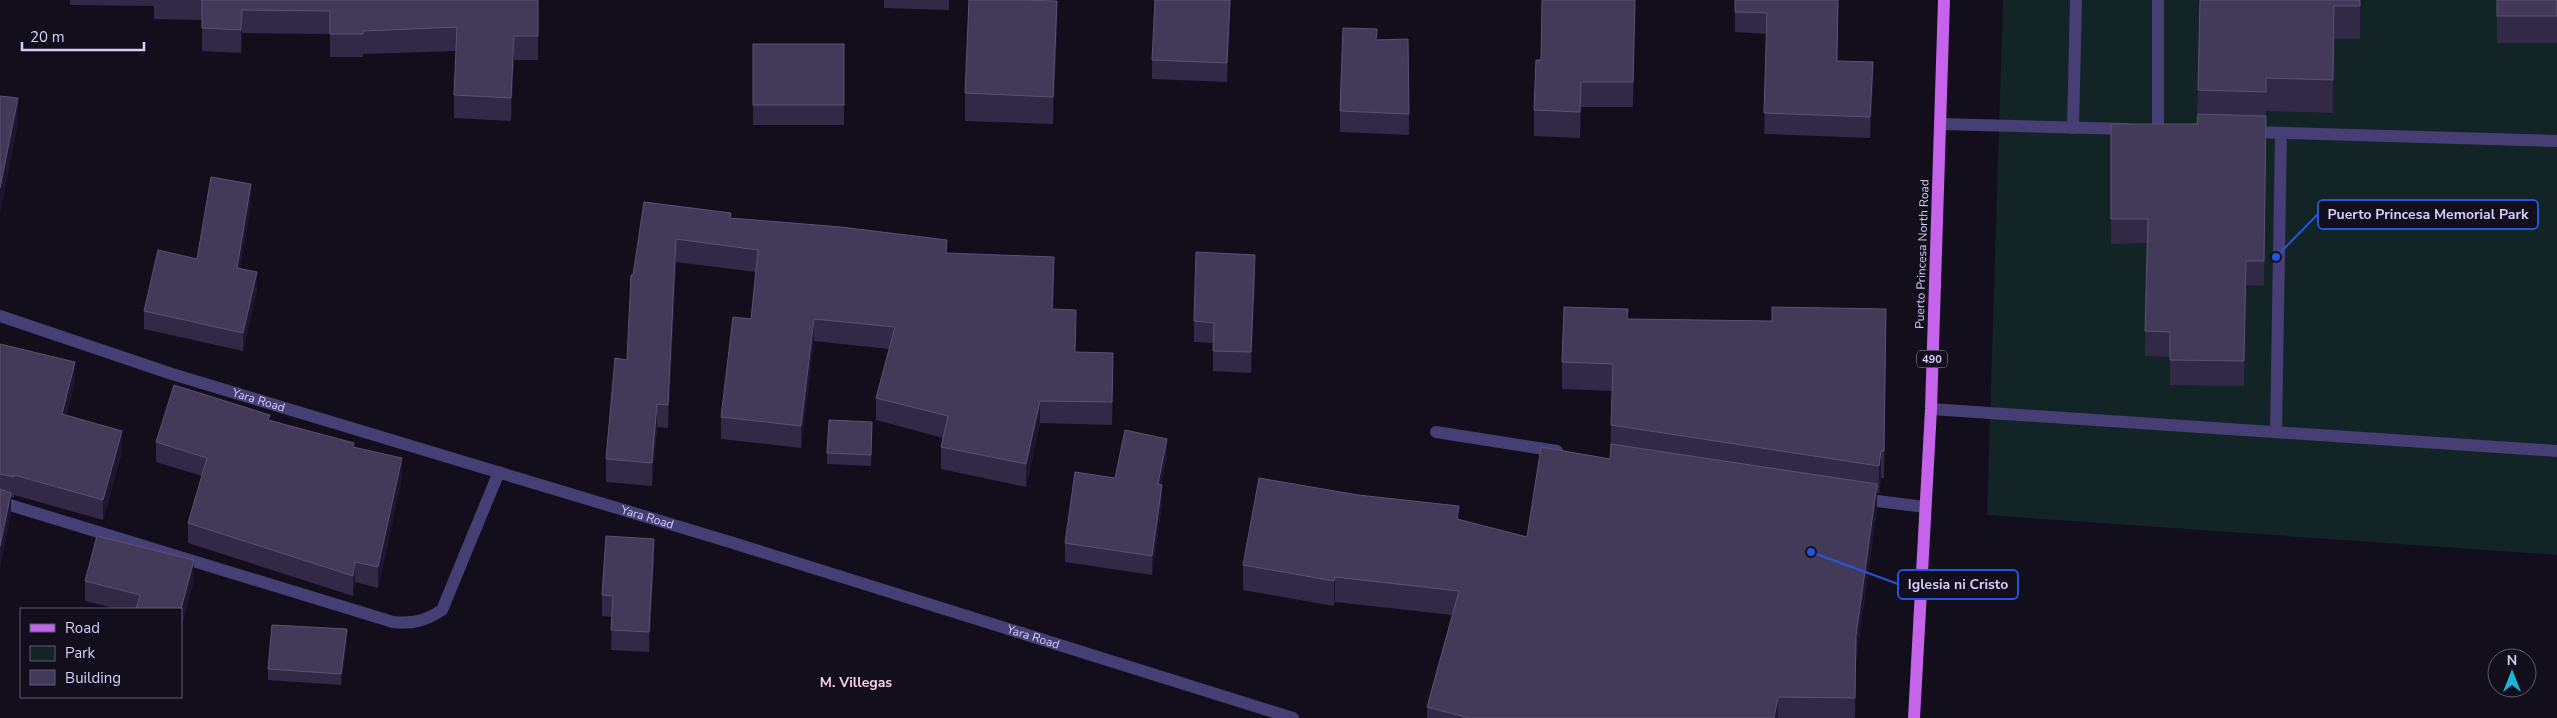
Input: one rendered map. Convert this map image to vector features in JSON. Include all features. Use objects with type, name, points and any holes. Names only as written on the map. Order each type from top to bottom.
[{"type":"main road","name":"Puerto Princesa North Road","points":[[1914,718],[1931,409],[1944,0]]},
{"type":"street","points":[[2073,128],[2076,0]]},
{"type":"street","points":[[1940,124],[2153,130],[2158,0]]},
{"type":"street","points":[[2234,132],[2557,141]]},
{"type":"street","points":[[2276,432],[2281,133]]},
{"type":"street","name":"Yara Road","points":[[0,316],[172,374],[749,548],[1293,718]]},
{"type":"street","points":[[1931,409],[2557,451]]},
{"type":"street","points":[[1436,432],[1572,453]]},
{"type":"street","points":[[0,502],[393,622],[410,624],[426,620],[442,610],[499,472]]},
{"type":"street","points":[[1848,498],[1925,506]]},
{"type":"green space","points":[[2003,0],[2557,0],[2557,555],[1987,515]]},
{"type":"building","points":[[202,0],[538,0],[538,36],[514,36],[511,98],[454,95],[457,27],[363,31],[363,34],[330,34],[330,11],[242,10],[241,30],[202,28]]},
{"type":"building","points":[[969,0],[1057,1],[1053,97],[965,93]]},
{"type":"building","points":[[1155,0],[1230,0],[1227,63],[1152,60]]},
{"type":"building","points":[[1542,0],[1635,0],[1633,82],[1581,82],[1580,112],[1534,110],[1536,60],[1541,60]]},
{"type":"building","points":[[1735,0],[1838,0],[1837,61],[1873,62],[1870,117],[1764,113],[1767,13],[1735,12]]},
{"type":"building","points":[[2200,0],[2360,0],[2360,6],[2334,6],[2333,80],[2266,78],[2266,92],[2198,90]]},
{"type":"building","points":[[2497,0],[2557,0],[2557,16],[2497,16]]},
{"type":"building","points":[[1343,28],[1377,29],[1376,40],[1408,39],[1409,114],[1340,111]]},
{"type":"building","points":[[753,44],[844,44],[844,105],[753,105]]},
{"type":"building","points":[[0,96],[18,98],[0,188]]},
{"type":"building","points":[[2198,114],[2266,116],[2264,261],[2246,261],[2244,361],[2170,360],[2170,332],[2145,331],[2148,219],[2111,219],[2111,124],[2197,124]]},
{"type":"building","points":[[211,177],[251,184],[237,268],[257,272],[243,333],[144,311],[158,250],[197,259]]},
{"type":"building","points":[[644,202],[731,213],[730,218],[841,227],[947,240],[946,253],[1054,257],[1052,309],[1076,310],[1075,352],[1113,353],[1112,402],[1040,401],[1026,464],[941,447],[948,416],[876,398],[895,327],[814,319],[801,426],[721,417],[733,317],[751,319],[758,250],[676,239],[668,405],[657,404],[652,463],[606,459],[615,358],[627,360],[631,275],[633,275]]},
{"type":"building","points":[[1196,252],[1255,255],[1251,352],[1213,351],[1214,323],[1194,321]]},
{"type":"building","points":[[1564,307],[1628,309],[1627,319],[1772,321],[1772,307],[1886,309],[1884,451],[1881,451],[1879,466],[1611,425],[1613,364],[1562,362]]},
{"type":"building","points":[[0,344],[75,362],[62,414],[122,431],[103,500],[14,475],[14,477],[0,474]]},
{"type":"building","points":[[174,385],[270,415],[268,420],[354,443],[353,447],[402,458],[378,567],[355,562],[353,576],[188,523],[207,458],[156,442]]},
{"type":"building","points":[[829,420],[872,422],[871,455],[827,453]]},
{"type":"building","points":[[1125,430],[1167,439],[1158,484],[1162,485],[1152,556],[1065,543],[1075,472],[1115,478]]},
{"type":"building","points":[[1611,444],[1877,484],[1856,636],[1855,698],[1778,697],[1774,718],[1469,718],[1427,707],[1459,591],[1335,577],[1334,581],[1243,565],[1259,478],[1358,495],[1459,506],[1457,519],[1527,537],[1541,447],[1610,459]]},
{"type":"building","points":[[0,489],[11,493],[0,546]]},
{"type":"building","points":[[97,536],[194,560],[181,608],[136,608],[140,595],[85,581]]},
{"type":"building","points":[[606,536],[654,539],[649,632],[611,630],[613,596],[602,595]]},
{"type":"building","points":[[272,625],[347,629],[341,674],[268,669]]},
{"type":"place","name":"Puerto Princesa Memorial Park","points":[[2276,257]]},
{"type":"place","name":"Iglesia ni Cristo","points":[[1811,552]]},
{"type":"district","name":"M. Villegas","points":[[856,682]]}]
